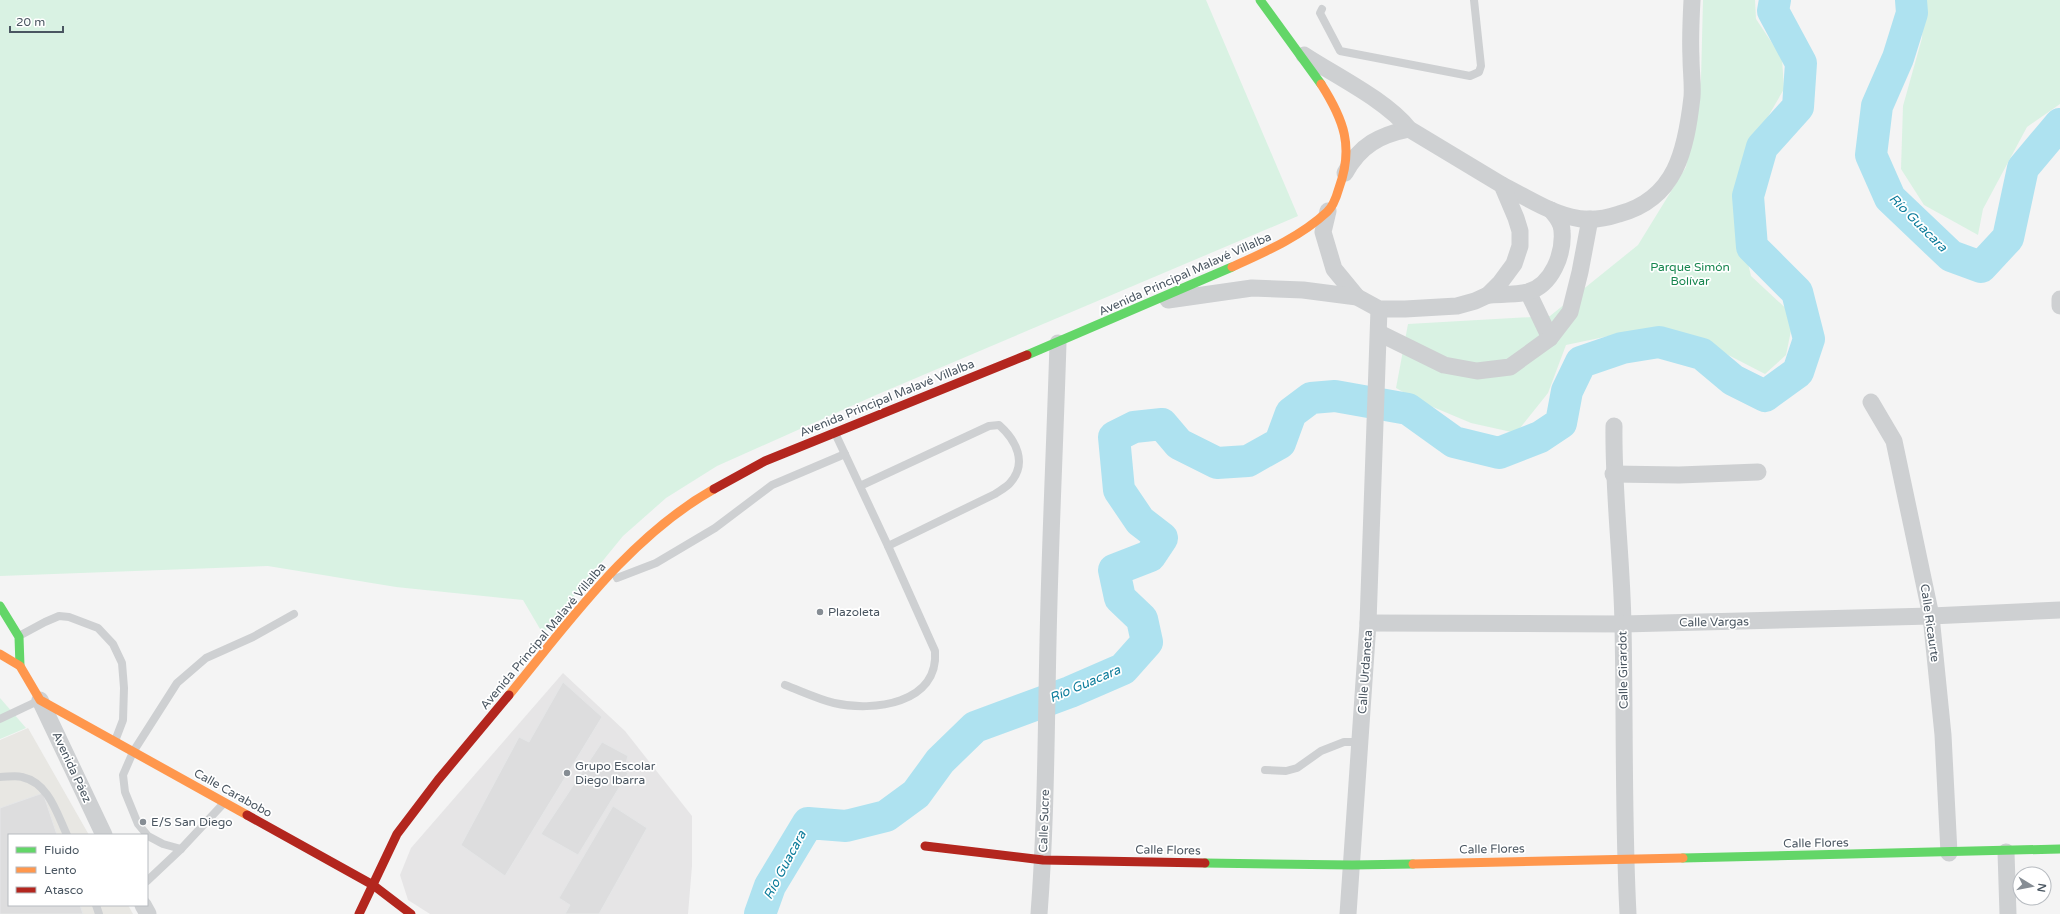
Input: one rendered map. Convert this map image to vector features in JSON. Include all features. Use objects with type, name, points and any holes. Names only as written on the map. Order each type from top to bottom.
[{"type":"street","name":"Avenida Principal Malavé Villalba","points":[[358,914],[397,834],[438,780],[600,585],[660,526],[695,500],[765,461],[1155,302],[1293,238],[1328,211],[1337,194],[1344,174],[1347,152],[1344,129],[1337,110],[1299,52],[1260,0]]},
{"type":"street","points":[[1299,52],[1366,94],[1402,120],[1410,129],[1502,185],[1551,210],[1571,217],[1590,219],[1610,217],[1634,210],[1651,201],[1665,188],[1679,162],[1692,96],[1690,32],[1692,0]]},
{"type":"street","points":[[1344,174],[1351,161],[1362,148],[1394,132],[1410,129]]},
{"type":"street","points":[[1155,302],[1252,288],[1303,290],[1357,297],[1379,309],[1457,306],[1475,301],[1488,295],[1500,284],[1514,264],[1520,246],[1520,231],[1502,185]]},
{"type":"street","points":[[1488,295],[1528,292],[1539,287],[1549,278],[1555,267],[1560,251],[1562,231],[1559,219],[1551,210]]},
{"type":"street","points":[[1328,211],[1323,232],[1334,269],[1357,297]]},
{"type":"street","points":[[1379,340],[1444,365],[1477,371],[1510,367],[1550,338],[1570,312],[1580,272],[1590,219]]},
{"type":"street","points":[[1528,292],[1550,338]]},
{"type":"street","points":[[2060,299],[2060,306]]},
{"type":"street","name":"Calle Urdaneta","points":[[1348,914],[1368,623],[1379,309]]},
{"type":"street","name":"Calle Sucre","points":[[1039,914],[1043,860],[1048,642],[1058,342]]},
{"type":"street","name":"Calle Ricaurte","points":[[1872,402],[1894,441],[1932,616],[1943,735],[1949,853]]},
{"type":"street","name":"Calle Girardot","points":[[1614,426],[1613,474],[1623,624],[1625,858],[1628,914]]},
{"type":"street","points":[[1613,474],[1679,475],[1758,472]]},
{"type":"street","points":[[0,606],[19,636],[20,666]]},
{"type":"street","name":"Calle Vargas","points":[[1368,623],[1623,624],[1932,616],[2060,610]]},
{"type":"street","points":[[4,651],[20,666],[40,700]]},
{"type":"street","name":"Calle Carabobo","points":[[40,700],[373,885],[411,914]]},
{"type":"street","name":"Avenida Páez","points":[[40,700],[104,834]]},
{"type":"street","name":"Calle Flores","points":[[925,846],[1043,860],[1352,865],[1625,858],[2006,852],[2060,849]]},
{"type":"street","points":[[2006,852],[2008,914]]},
{"type":"lane","points":[[1322,9],[1320,13],[1340,52],[1470,76],[1479,72],[1481,66],[1474,0]]},
{"type":"lane","points":[[860,486],[988,426],[999,425],[1010,435],[1017,447],[1020,460],[1010,483],[995,494],[888,546]]},
{"type":"lane","points":[[785,685],[834,703],[869,707],[904,700],[920,690],[929,679],[935,662],[935,651],[835,432]]},
{"type":"lane","points":[[600,585],[663,559],[715,528],[772,485],[845,454]]},
{"type":"lane","points":[[146,834],[138,824],[125,792],[123,775],[133,752],[177,683],[206,658],[253,637],[294,614]]},
{"type":"lane","points":[[4,651],[19,636],[59,616],[68,616],[98,628],[113,644],[122,663],[124,688],[123,720],[114,742]]},
{"type":"lane","points":[[0,719],[40,700]]},
{"type":"lane","points":[[1265,770],[1286,772],[1297,768],[1321,750],[1344,742],[1360,742]]},
{"type":"lane","points":[[0,777],[22,776],[34,782],[49,796],[67,834]]},
{"type":"lane","points":[[148,880],[181,849],[224,802]]},
{"type":"lane","points":[[148,836],[163,844],[181,849]]},
{"type":"shaded area","name":"Grupo Escolar Diego Ibarra","points":[[563,673],[625,731],[692,816],[692,866],[688,914],[430,914],[408,900],[400,875],[411,848]]},
{"type":"shaded area","points":[[28,728],[88,834],[8,834],[8,906],[129,906],[133,914],[0,914],[0,740]]},
{"type":"green space","points":[[0,0],[1206,0],[1298,216],[876,395],[717,466],[666,498],[623,536],[543,634],[523,600],[396,587],[268,566],[0,576]]},
{"type":"green space","name":"Parque Simón Bolívar","points":[[1703,0],[1755,0],[1756,19],[1782,58],[1784,89],[1741,163],[1733,199],[1751,276],[1794,316],[1786,355],[1765,374],[1705,343],[1664,328],[1609,336],[1566,345],[1548,393],[1516,433],[1471,423],[1421,402],[1396,388],[1408,324],[1550,316],[1638,245],[1686,167],[1701,79]]},
{"type":"green space","points":[[1924,0],[2060,0],[2060,104],[2027,127],[1983,209],[1978,235],[1924,205],[1901,169],[1903,106],[1922,38]]},
{"type":"green space","points":[[0,698],[26,728],[0,739]]},
{"type":"building","points":[[563,682],[602,717],[505,876],[461,845],[519,737],[529,742]]},
{"type":"building","points":[[602,742],[628,756],[624,770],[628,773],[578,855],[541,834]]},
{"type":"building","points":[[43,793],[57,834],[8,834],[8,906],[80,906],[83,914],[0,914],[0,808]]},
{"type":"building","points":[[613,806],[647,828],[599,914],[565,914],[570,905],[559,898]]},
{"type":"waterway","name":"Río Guacara","points":[[760,914],[770,886],[808,823],[846,826],[886,816],[916,794],[940,761],[975,727],[1070,692],[1123,669],[1147,642],[1142,619],[1120,598],[1114,570],[1150,556],[1162,538],[1140,521],[1119,490],[1114,437],[1134,427],[1162,424],[1179,444],[1217,463],[1248,461],[1280,443],[1291,413],[1311,398],[1335,396],[1408,409],[1454,442],[1499,453],[1540,437],[1561,423],[1567,391],[1581,362],[1622,348],[1659,342],[1702,354],[1733,380],[1765,396],[1798,372],[1809,339],[1797,292],[1752,247],[1748,196],[1762,147],[1798,107],[1801,63],[1773,11],[1775,0]]},
{"type":"waterway","name":"Río Guacara","points":[[1911,0],[1912,13],[1898,58],[1877,106],[1871,155],[1890,198],[1951,256],[1981,267],[2008,238],[2023,168],[2060,124]]},
{"type":"traffic: fast","points":[[1260,0],[1321,84]]},
{"type":"traffic: fast","points":[[1027,355],[1232,267]]},
{"type":"traffic: fast","points":[[0,606],[19,637],[20,666]]},
{"type":"traffic: fast","points":[[1683,858],[2060,849]]},
{"type":"traffic: fast","points":[[1205,863],[1352,865],[1413,864]]},
{"type":"traffic: slow","points":[[1232,267],[1269,250],[1294,236],[1317,221],[1333,204],[1346,160],[1346,147],[1341,122],[1321,84]]},
{"type":"traffic: slow","points":[[509,695],[602,582],[655,531],[683,509],[714,489]]},
{"type":"traffic: slow","points":[[0,654],[20,666],[40,700],[247,815]]},
{"type":"traffic: slow","points":[[1413,864],[1683,858]]},
{"type":"traffic: jam","points":[[714,489],[765,461],[1027,355]]},
{"type":"traffic: jam","points":[[359,914],[397,834],[438,780],[509,695]]},
{"type":"traffic: jam","points":[[247,815],[373,885],[411,914]]},
{"type":"traffic: jam","points":[[925,846],[1043,860],[1205,863]]},
{"type":"place","name":"Plazoleta","points":[[820,612]]},
{"type":"place","name":"Grupo Escolar Diego Ibarra","points":[[567,773]]},
{"type":"place","name":"E/S San Diego","points":[[143,822]]}]
